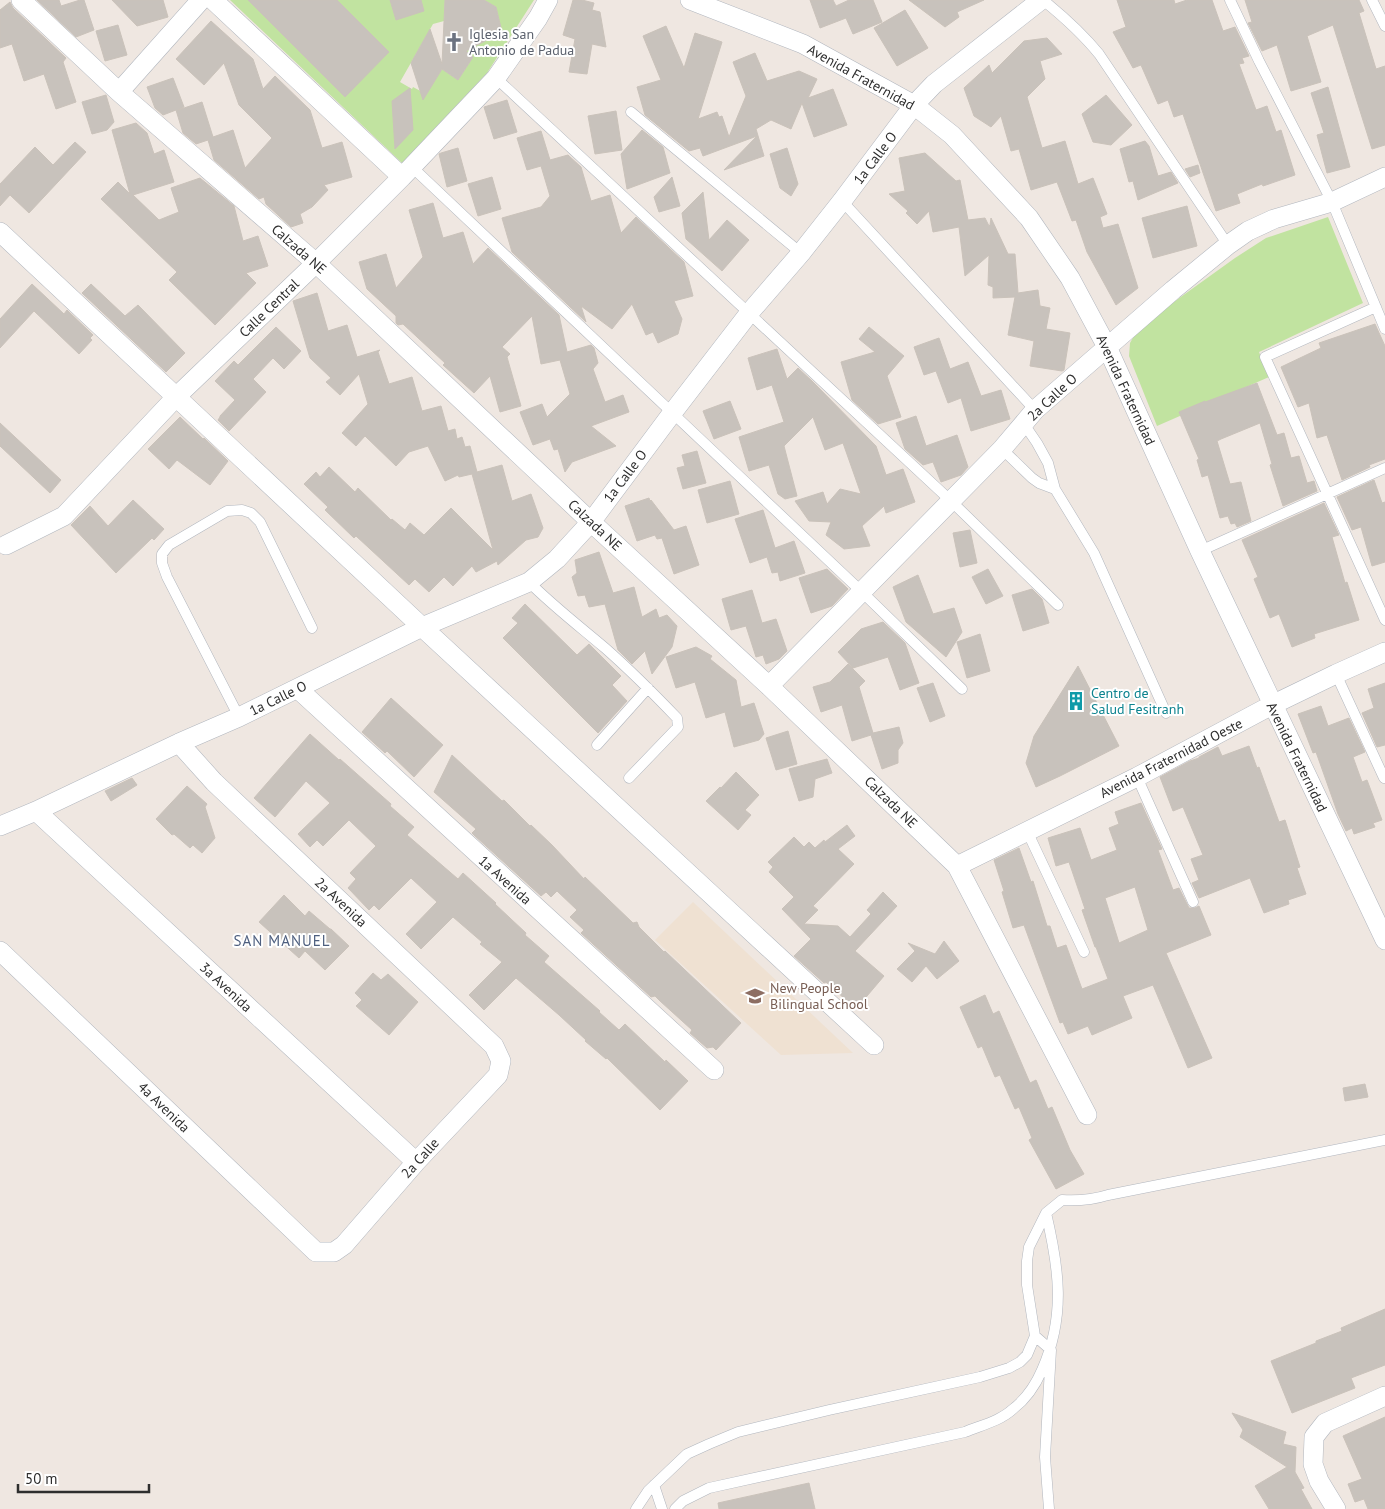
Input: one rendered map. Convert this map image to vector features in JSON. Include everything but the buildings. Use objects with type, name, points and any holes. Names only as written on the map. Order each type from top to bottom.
[{"type":"street","name":"Calzada NE","points":[[22,0],[119,92],[316,263],[591,522],[770,686],[957,866],[1087,1115]]},
{"type":"street","points":[[119,92],[201,0]]},
{"type":"street","points":[[213,0],[407,172]]},
{"type":"street","name":"Calle Central","points":[[6,545],[64,516],[178,396],[407,172],[496,78],[538,18],[548,0]]},
{"type":"street","name":"Avenida Fraternidad","points":[[690,0],[803,44],[914,105],[952,135],[1029,218],[1070,278],[1107,347],[1272,705],[1385,940]]},
{"type":"street","name":"1a Calle O","points":[[0,826],[239,717],[422,627],[529,582],[557,559],[591,522],[750,312],[801,253],[914,105],[934,84],[1042,0]]},
{"type":"street","name":"2a Calle O","points":[[770,686],[1002,449],[1030,417],[1172,290],[1248,231],[1274,219],[1332,202],[1385,177]]},
{"type":"street","points":[[0,232],[178,396],[422,627],[874,1045]]},
{"type":"street","name":"Avenida Fraternidad Oeste","points":[[957,866],[1137,777],[1272,705],[1385,652]]},
{"type":"street","name":"1a Avenida","points":[[298,689],[714,1070]]},
{"type":"street","name":"2a Avenida","points":[[179,744],[214,782],[494,1046],[501,1062]]},
{"type":"street","name":"3a Avenida","points":[[36,811],[416,1162]]},
{"type":"street","name":"4a Avenida","points":[[0,951],[316,1252],[334,1252]]},
{"type":"street","name":"2a Calle","points":[[334,1252],[344,1245],[416,1162],[498,1075],[501,1062]]},
{"type":"street","points":[[1336,1509],[1319,1481],[1313,1464],[1314,1437],[1325,1423],[1385,1396]]},
{"type":"lane","points":[[1042,0],[1070,22],[1099,54],[1228,245]]},
{"type":"lane","points":[[1230,0],[1259,61],[1332,202],[1385,329]]},
{"type":"lane","points":[[1372,0],[1385,26]]},
{"type":"lane","points":[[496,78],[750,312],[951,501],[1058,605]]},
{"type":"lane","points":[[631,112],[801,253]]},
{"type":"lane","points":[[407,172],[673,412],[962,689]]},
{"type":"lane","points":[[842,201],[1030,417],[1038,443],[1048,463],[1055,489],[1094,553],[1166,713]]},
{"type":"lane","points":[[1376,307],[1265,357],[1385,620]]},
{"type":"lane","points":[[1002,449],[1032,478],[1055,489]]},
{"type":"lane","points":[[1200,551],[1385,468]]},
{"type":"lane","points":[[239,717],[167,577],[162,563],[162,554],[169,545],[227,512],[242,510],[251,513],[260,522],[312,628]]},
{"type":"lane","points":[[529,582],[606,649],[677,718],[678,726],[629,778]]},
{"type":"lane","points":[[1336,674],[1384,778]]},
{"type":"lane","points":[[597,745],[648,688]]},
{"type":"lane","points":[[1137,777],[1193,902]]},
{"type":"lane","points":[[1027,831],[1084,952]]},
{"type":"lane","points":[[636,1509],[648,1491],[687,1454],[738,1432],[980,1376],[1009,1368],[1020,1362],[1027,1354],[1035,1336],[1027,1285],[1029,1247],[1046,1213],[1062,1200],[1079,1202],[1094,1200],[1108,1195],[1385,1140]]},
{"type":"lane","points":[[1046,1213],[1053,1244],[1057,1277],[1058,1316],[1051,1350],[1045,1457],[1049,1509]]},
{"type":"lane","points":[[1035,1336],[1051,1350]]},
{"type":"lane","points":[[675,1509],[683,1501],[709,1488],[965,1432],[1002,1418],[1014,1409],[1037,1380],[1051,1350]]},
{"type":"lane","points":[[654,1485],[662,1509]]},
{"type":"shaded area","name":"New People Bilingual School","points":[[693,902],[853,1053],[781,1055],[655,940]]},
{"type":"green space","points":[[230,0],[445,0],[444,21],[433,24],[400,82],[426,94],[442,69],[458,80],[473,57],[466,51],[502,32],[496,7],[484,0],[534,0],[487,73],[402,163]]},
{"type":"green space","points":[[1328,217],[1363,303],[1259,352],[1269,377],[1157,426],[1129,356],[1130,343],[1139,327],[1266,238]]},
{"type":"place","name":"Iglesia San Antonio de Padua","points":[[454,42]]},
{"type":"place","name":"Centro de Salud Fesitranh","points":[[1076,701]]},
{"type":"place","name":"New People Bilingual School","points":[[755,996]]},
{"type":"district","name":"SAN MANUEL","points":[[282,941]]}]
